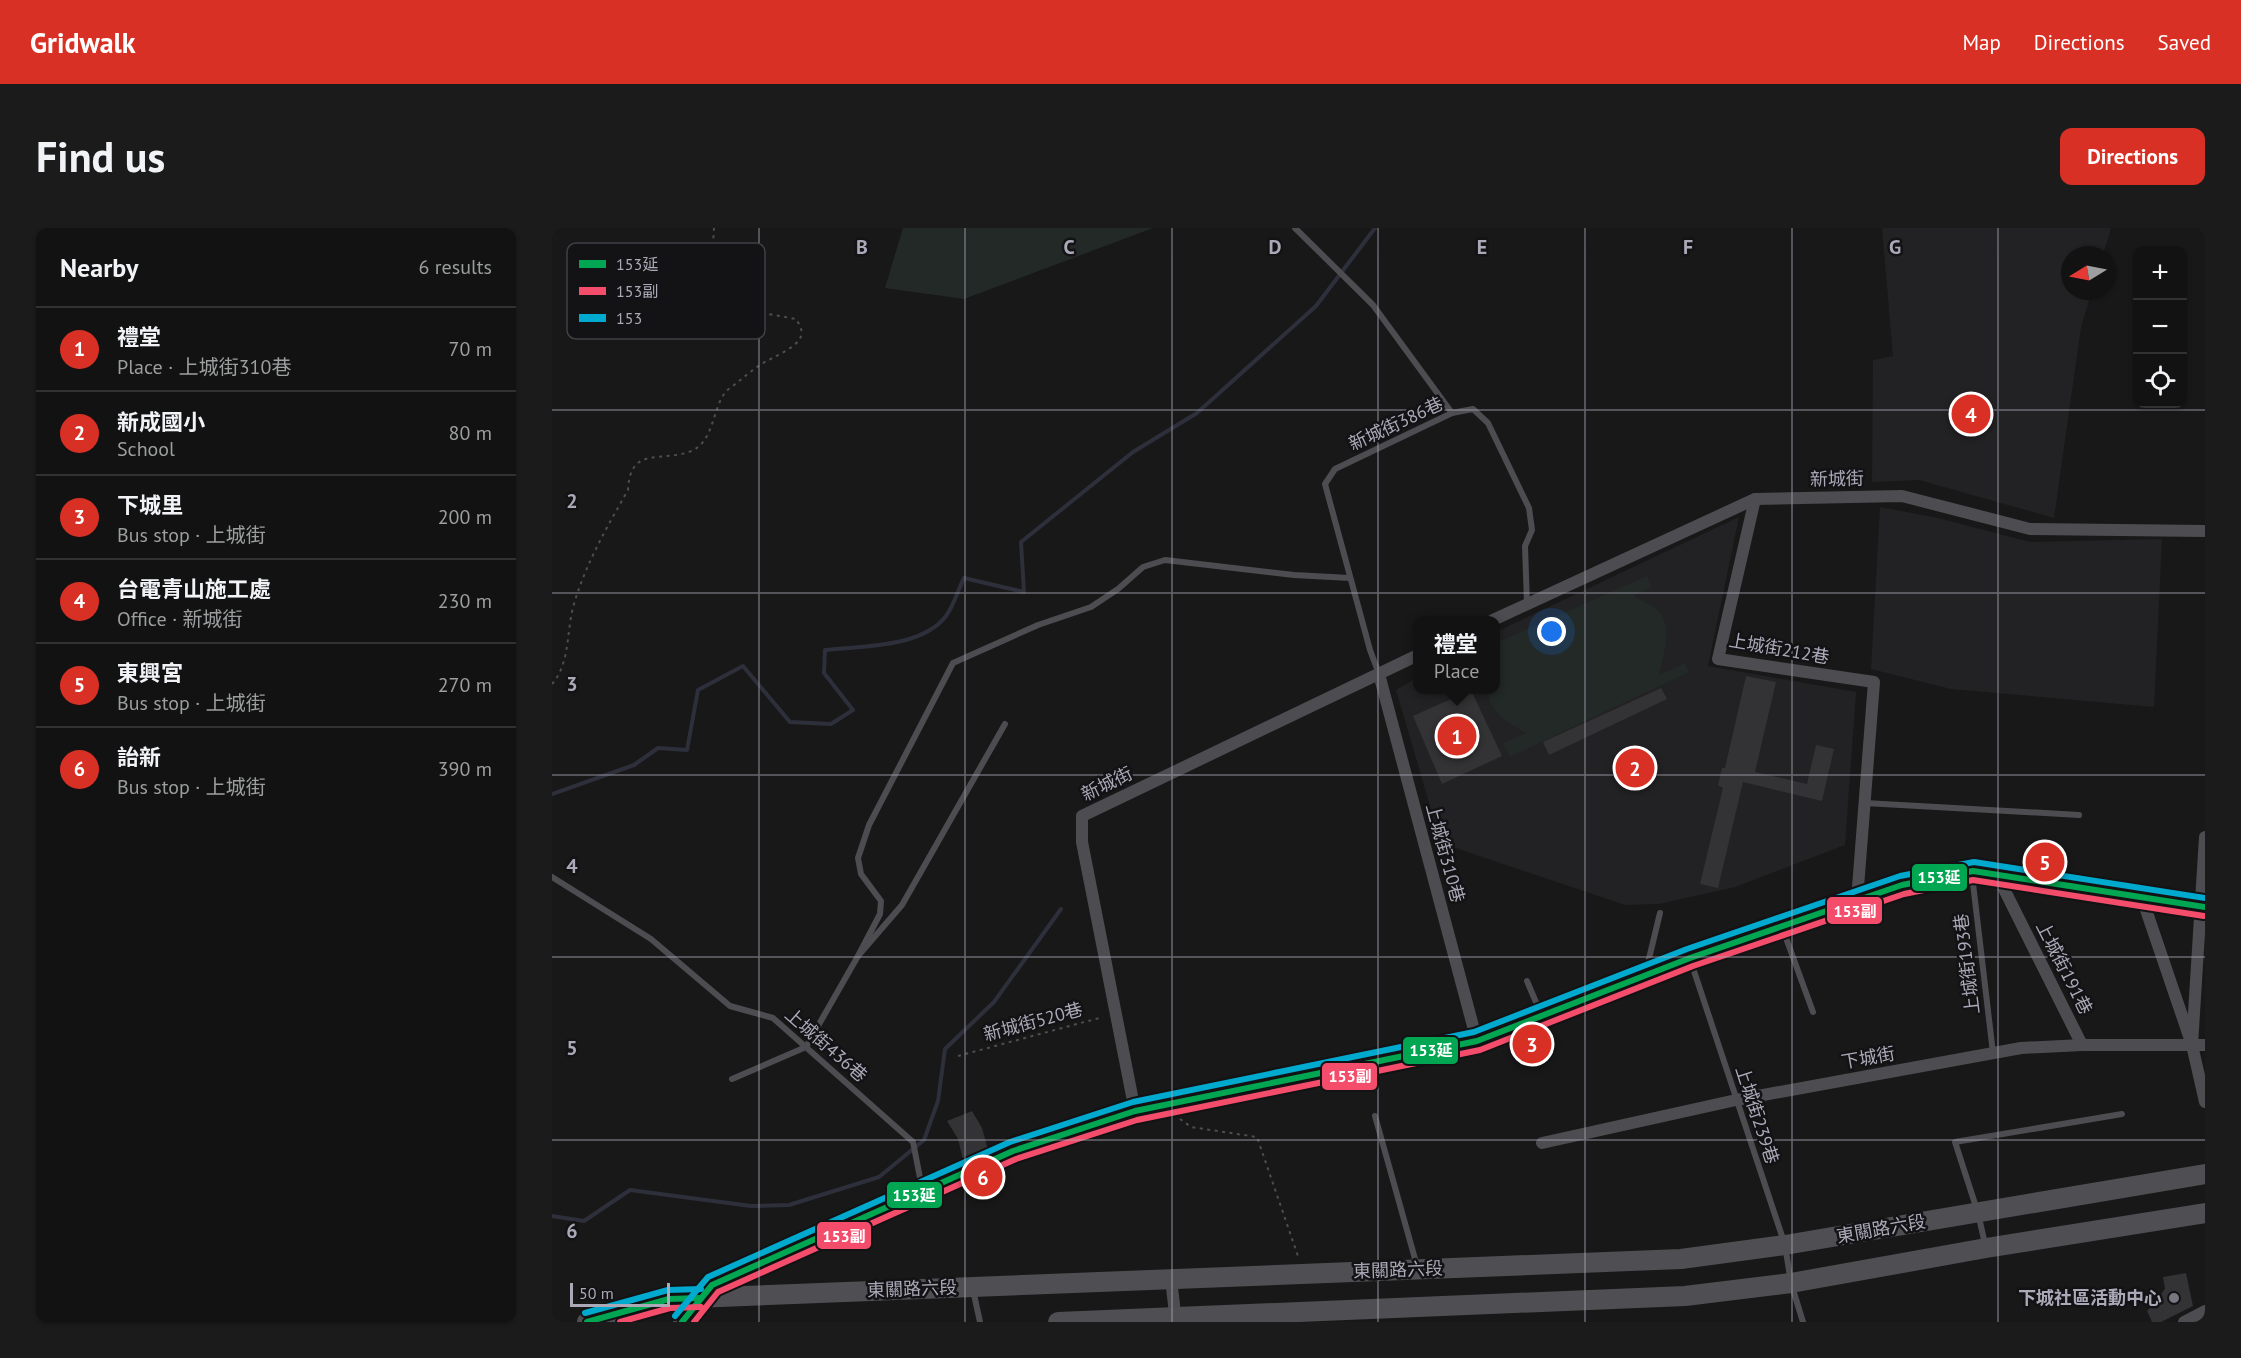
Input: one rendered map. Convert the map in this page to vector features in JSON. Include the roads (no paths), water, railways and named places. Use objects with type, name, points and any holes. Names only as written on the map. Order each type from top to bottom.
[{"type":"main road","name":"東關路六段","points":[[587,1322],[669,1299],[1681,1259],[1785,1245],[2205,1174]]},
{"type":"main road","name":"東關路六段","points":[[1058,1322],[1176,1320],[1685,1296],[1791,1283],[1986,1248],[2205,1213]]},
{"type":"street","name":"新城街","points":[[1500,618],[1755,499],[1902,496],[2030,529],[2205,531]]},
{"type":"street","name":"上城街212巷","points":[[1755,499],[1718,659],[1874,682],[1857,900]]},
{"type":"street","name":"新城街","points":[[1135,1111],[1082,842],[1082,816],[1413,658]]},
{"type":"street","name":"上城街310巷","points":[[1379,674],[1477,1041]]},
{"type":"street","points":[[2192,1045],[2203,907],[2205,837]]},
{"type":"street","points":[[682,1322],[712,1285],[1013,1151],[1135,1111],[1477,1041],[1690,958],[1902,885],[1973,871],[2203,907]]},
{"type":"street","name":"上城街191巷","points":[[1997,875],[2082,1045]]},
{"type":"street","points":[[2142,898],[2192,1045],[2205,1102]]},
{"type":"street","name":"下城街","points":[[1542,1143],[1736,1100],[2021,1048],[2082,1045],[2205,1045]]},
{"type":"street","points":[[1171,1279],[1176,1320]]},
{"type":"street","points":[[2184,1322],[2205,1311]]},
{"type":"lane","points":[[1295,228],[1373,305],[1452,413]]},
{"type":"lane","name":"新城街386巷","points":[[1379,674],[1325,484],[1335,469],[1452,413],[1473,409],[1488,423],[1529,508],[1532,530],[1525,546],[1527,605]]},
{"type":"lane","points":[[732,1078],[806,1047],[858,956],[880,914],[881,901],[861,874],[858,858],[869,825],[953,663],[1038,625],[1091,607],[1118,589],[1143,567],[1165,560],[1294,575],[1350,578]]},
{"type":"lane","points":[[858,956],[902,905],[1005,724]]},
{"type":"lane","points":[[1865,803],[2079,815]]},
{"type":"lane","name":"上城街193巷","points":[[1973,871],[1993,1053]]},
{"type":"lane","name":"上城街436巷","points":[[552,877],[651,939],[730,1006],[773,1018],[913,1142],[923,1191]]},
{"type":"lane","points":[[1645,976],[1660,913]]},
{"type":"lane","points":[[1782,926],[1813,1012]]},
{"type":"lane","name":"上城街239巷","points":[[1690,958],[1785,1245],[1791,1283],[1803,1322]]},
{"type":"lane","points":[[1527,981],[1542,1016]]},
{"type":"lane","points":[[1986,1248],[1978,1213],[1955,1142],[2122,1114]]},
{"type":"lane","points":[[1375,1116],[1418,1270]]},
{"type":"lane","points":[[972,1287],[980,1322]]},
{"type":"waterway","points":[[552,794],[634,765],[658,748],[687,750],[698,690],[743,666],[790,722],[831,724],[853,710],[824,673],[825,650],[890,644],[922,634],[946,616],[964,578],[1024,592],[1021,542],[1133,452],[1197,413],[1316,306],[1375,228]]},
{"type":"waterway","points":[[552,1216],[584,1221],[630,1190],[751,1206],[789,1205],[879,1177],[924,1140],[938,1101],[945,1049],[994,1002],[1061,909]]},
{"type":"place","name":"台電青山施工處","points":[[1971,414]]},
{"type":"place","name":"禮堂","points":[[1457,736]]},
{"type":"place","name":"新成國小","points":[[1635,768]]},
{"type":"place","name":"東興宮","points":[[2045,862]]},
{"type":"place","name":"下城里","points":[[1532,1044]]},
{"type":"place","name":"詒新","points":[[983,1177]]},
{"type":"place","name":"下城社區活動中心","points":[[2174,1298]]}]
